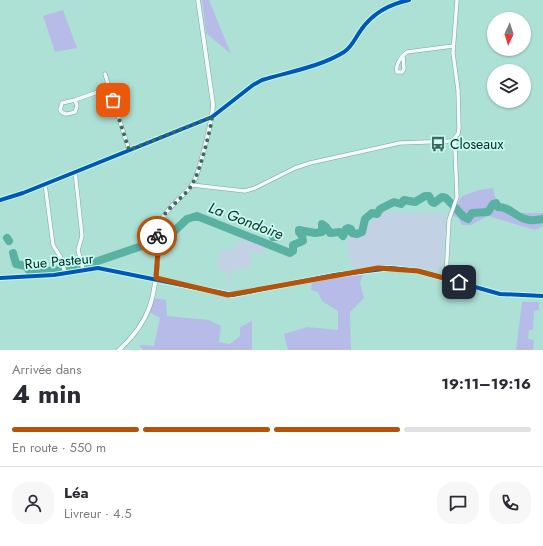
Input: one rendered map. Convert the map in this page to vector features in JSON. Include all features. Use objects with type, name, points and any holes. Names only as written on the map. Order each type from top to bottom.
[{"type":"street","points":[[119,350],[133,338],[144,322],[153,295],[156,278],[158,242],[157,228],[162,219],[192,185],[212,117],[213,104],[198,0]]},
{"type":"street","points":[[0,200],[45,184],[212,117],[253,85],[336,57],[354,42],[361,30],[380,12],[393,5],[410,0]]},
{"type":"street","points":[[192,185],[246,191],[295,168],[310,163],[400,144],[452,141],[458,134],[459,110],[453,46],[457,0]]},
{"type":"street","points":[[403,56],[410,51],[453,46]]},
{"type":"street","points":[[105,74],[129,150]]},
{"type":"street","points":[[75,100],[77,106],[75,112],[66,114],[62,113],[60,110],[62,103],[109,88]]},
{"type":"street","points":[[446,278],[449,220],[457,197],[455,143],[452,141]]},
{"type":"street","points":[[76,171],[82,236],[78,250],[82,266]]},
{"type":"street","points":[[45,184],[53,245],[62,258],[64,270]]},
{"type":"street","name":"Rue Pasteur","points":[[0,278],[64,270],[82,266],[156,278],[232,295],[335,274],[378,268],[418,271],[500,294],[543,296]]},
{"type":"shaded area","points":[[202,0],[209,0],[231,54],[206,33]]},
{"type":"shaded area","points":[[63,10],[77,48],[55,52],[43,16]]},
{"type":"shaded area","points":[[493,188],[496,201],[521,213],[543,213],[543,226],[535,230],[488,216],[471,225],[462,225],[458,218],[452,215],[462,196],[479,190]]},
{"type":"shaded area","points":[[385,212],[447,214],[442,271],[398,265],[352,268],[346,240]]},
{"type":"shaded area","points":[[280,231],[281,238],[277,241],[271,241],[269,238],[271,234]]},
{"type":"shaded area","points":[[241,235],[265,245],[266,253],[250,253],[252,267],[232,271],[230,289],[227,289],[229,272],[218,270],[220,250],[235,249],[234,244],[242,242]]},
{"type":"shaded area","points":[[363,274],[360,283],[364,298],[350,312],[351,350],[288,350],[284,334],[307,327],[338,330],[338,311],[322,301],[318,292],[311,290],[312,282]]},
{"type":"shaded area","points":[[152,298],[166,300],[167,316],[209,320],[221,326],[219,342],[230,344],[240,336],[240,327],[252,321],[252,350],[143,350],[139,345],[154,346],[160,318],[148,311]]},
{"type":"shaded area","points":[[522,302],[539,302],[539,310],[534,311],[533,330],[529,330],[528,339],[534,340],[533,350],[516,350]]},
{"type":"waterway","name":"La Gondoire","points":[[33,272],[60,270],[95,262],[168,237],[187,219],[197,216],[290,253],[293,251],[293,245],[303,241],[299,230],[315,233],[322,232],[322,224],[330,233],[340,232],[343,236],[348,228],[351,229],[352,233],[357,234],[362,232],[365,219],[372,213],[377,214],[380,209],[394,202],[401,204],[404,200],[415,202],[425,196],[429,196],[434,203],[442,197],[446,198],[464,217],[468,219],[472,213],[488,212],[493,204],[496,203],[498,207],[509,210],[527,220],[543,219]]},
{"type":"waterway","name":"La Gondoire","points":[[13,253],[16,264],[26,266],[30,272]]},
{"type":"cycle path","points":[[0,200],[23,193],[212,117],[253,85],[262,80],[325,62],[349,48],[365,24],[382,10],[409,0]]},
{"type":"cycle path","points":[[0,278],[54,275],[98,268],[232,295],[335,275],[391,268],[418,271],[500,294],[543,296]]},
{"type":"way so far","points":[[113,100],[129,150],[212,117],[194,182],[162,219],[157,228],[157,236]]},
{"type":"place","name":"Closeaux","points":[[438,144]]},
{"type":"route","points":[[157,236],[158,250],[156,278],[223,294],[232,295],[246,293],[335,274],[378,268],[400,268],[418,271],[459,282]]}]
